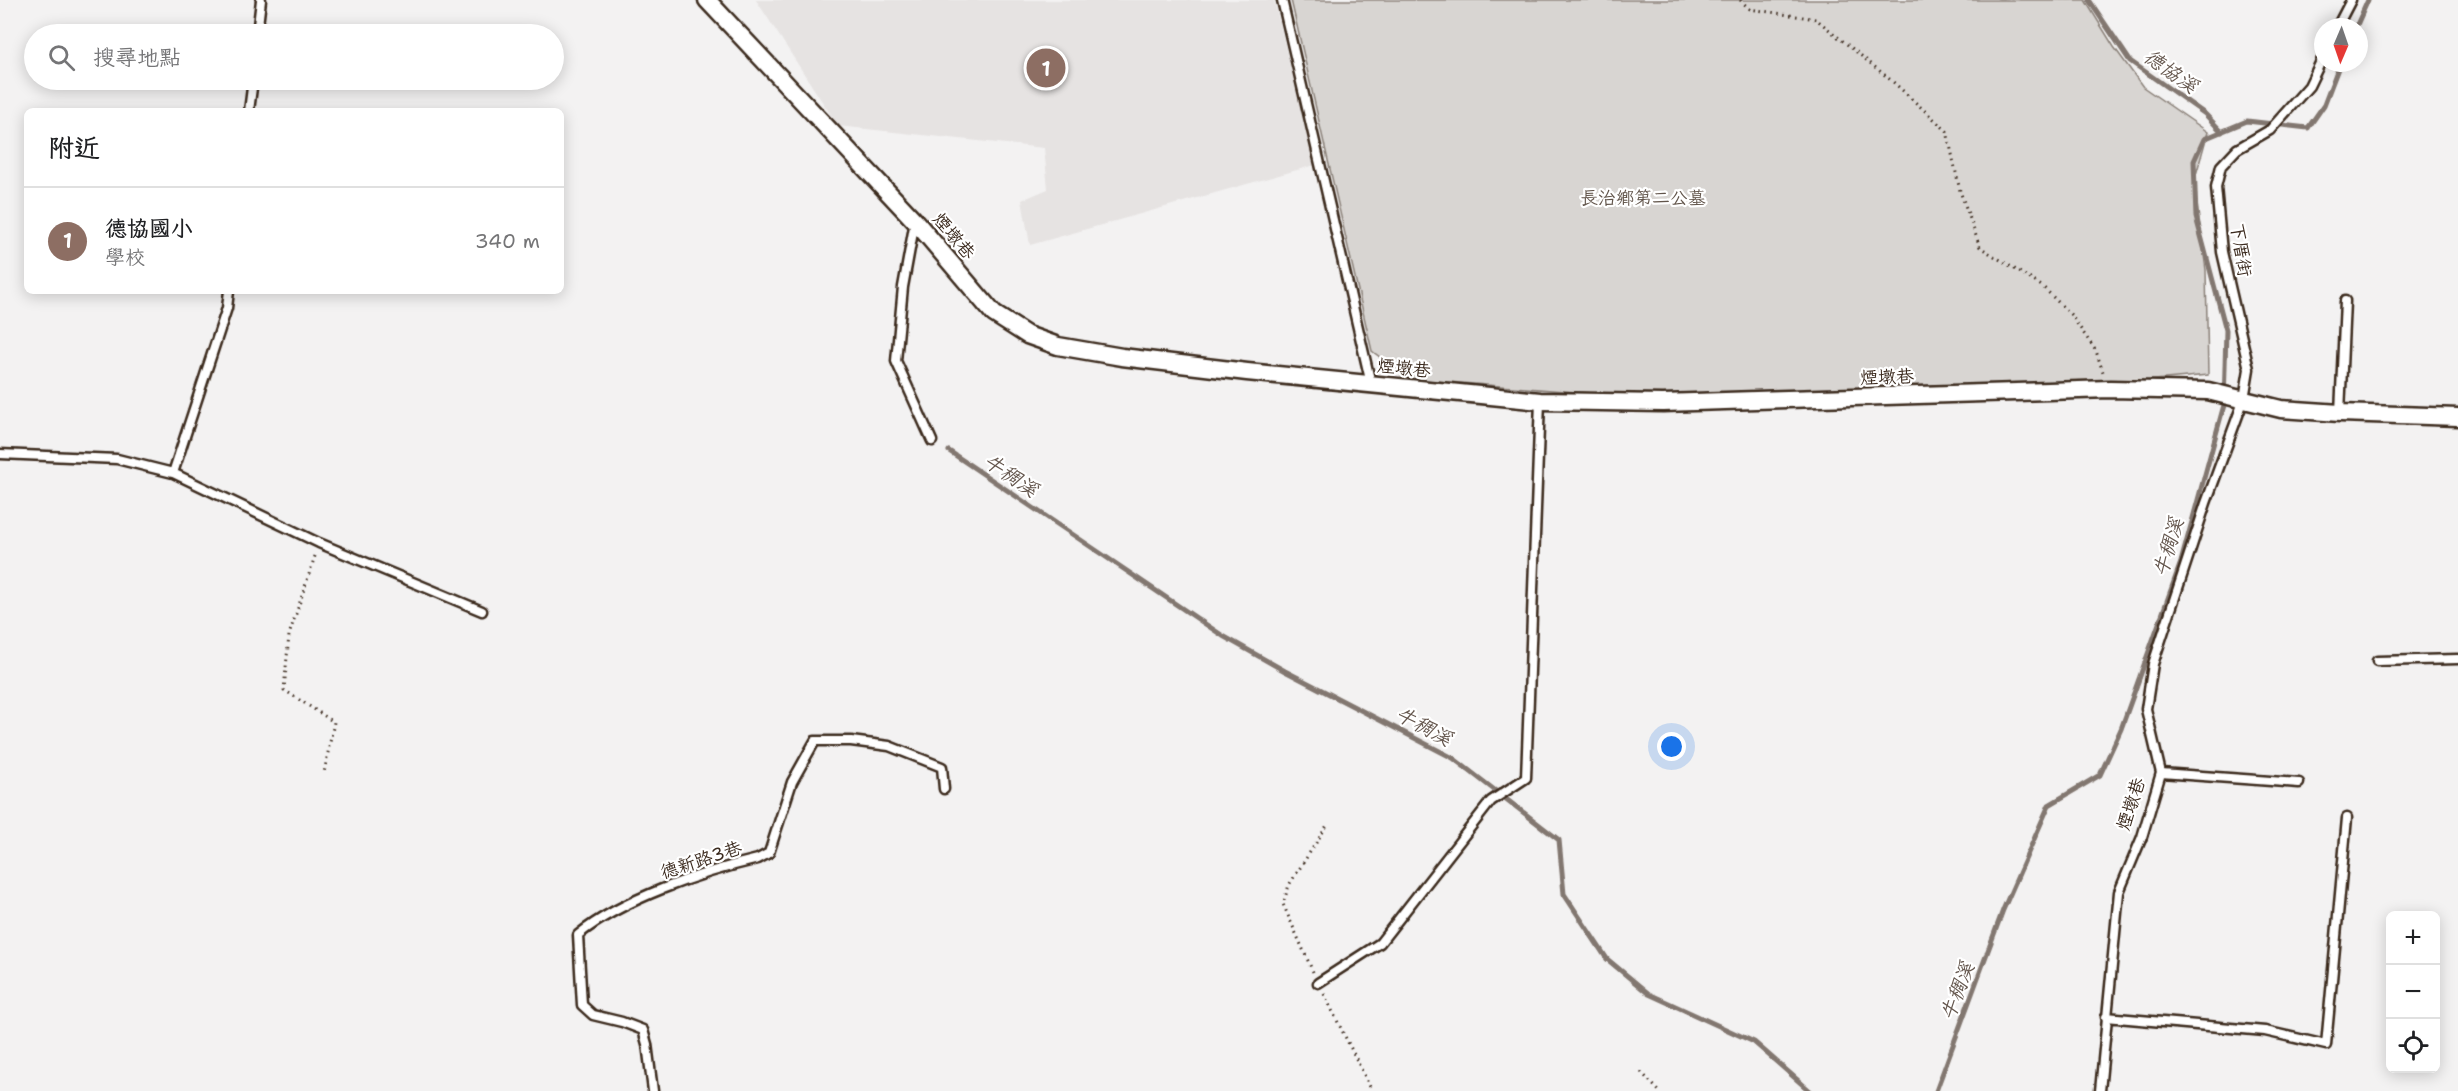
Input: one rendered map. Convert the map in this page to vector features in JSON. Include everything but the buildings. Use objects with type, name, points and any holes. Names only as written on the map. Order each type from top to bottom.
[{"type":"street","name":"煙墩巷","points":[[707,0],[915,221],[994,315],[1027,335],[1058,346],[1122,357],[1540,401],[1663,404],[2110,389],[2208,391],[2281,409],[2340,413],[2457,413]]},
{"type":"lane","points":[[258,24],[261,0]]},
{"type":"lane","points":[[1282,0],[1371,384]]},
{"type":"lane","points":[[2342,18],[2351,0]]},
{"type":"lane","name":"下厝街","points":[[2240,398],[2249,369],[2222,252],[2216,187],[2221,166],[2237,149],[2270,130],[2309,86],[2316,72]]},
{"type":"lane","points":[[249,108],[251,90]]},
{"type":"lane","points":[[915,221],[903,287],[896,361],[932,441]]},
{"type":"lane","points":[[173,473],[227,308],[229,294]]},
{"type":"lane","points":[[2340,413],[2345,301]]},
{"type":"lane","name":"煙墩巷","points":[[2100,1091],[2119,892],[2142,837],[2162,773],[2146,709],[2153,664],[2240,398]]},
{"type":"lane","points":[[1318,983],[1380,943],[1491,801],[1526,778],[1540,401]]},
{"type":"lane","points":[[0,454],[117,459],[173,473],[319,543],[482,611]]},
{"type":"lane","points":[[2377,661],[2458,659]]},
{"type":"lane","name":"德新路3巷","points":[[653,1091],[643,1030],[593,1015],[582,1005],[578,935],[596,920],[672,885],[758,859],[769,853],[792,782],[815,741],[851,741],[889,746],[942,767],[944,789]]},
{"type":"lane","points":[[2162,773],[2299,783]]},
{"type":"lane","points":[[2106,1017],[2265,1031],[2326,1044],[2347,818]]},
{"type":"path","points":[[1740,0],[1750,9],[1816,19],[1892,81],[1947,131],[1960,191],[1980,247],[2043,287],[2071,315],[2096,351],[2110,389]]},
{"type":"path","points":[[319,543],[289,635],[284,690],[334,722],[324,773]]},
{"type":"path","points":[[1328,825],[1289,885],[1283,904],[1318,983],[1372,1091]]},
{"type":"path","points":[[1641,1072],[1659,1091]]},
{"type":"shaded area","points":[[756,0],[1274,0],[1315,165],[1030,245],[1022,200],[1048,189],[1044,148],[838,126]]},
{"type":"green space","name":"長治鄉第二公墓","points":[[1291,0],[2085,0],[2114,47],[2143,87],[2208,132],[2194,182],[2206,270],[2208,375],[2091,386],[1654,398],[1409,379],[1372,351]]},
{"type":"waterway","name":"德協溪","points":[[2089,0],[2130,61],[2205,114],[2222,132]]},
{"type":"waterway","name":"牛稠溪","points":[[2360,18],[2368,0]]},
{"type":"waterway","name":"牛稠溪","points":[[1936,1091],[2003,910],[2049,805],[2100,775],[2121,729],[2181,562],[2224,405],[2226,330],[2196,217],[2194,161],[2204,139],[2247,121],[2308,128],[2324,105],[2337,72]]},
{"type":"waterway","name":"牛稠溪","points":[[949,451],[1223,636],[1285,671],[1453,758],[1559,840],[1564,894],[1607,959],[1649,994],[1754,1042],[1810,1091]]},
{"type":"place","name":"德協國小","points":[[1046,68]]}]
